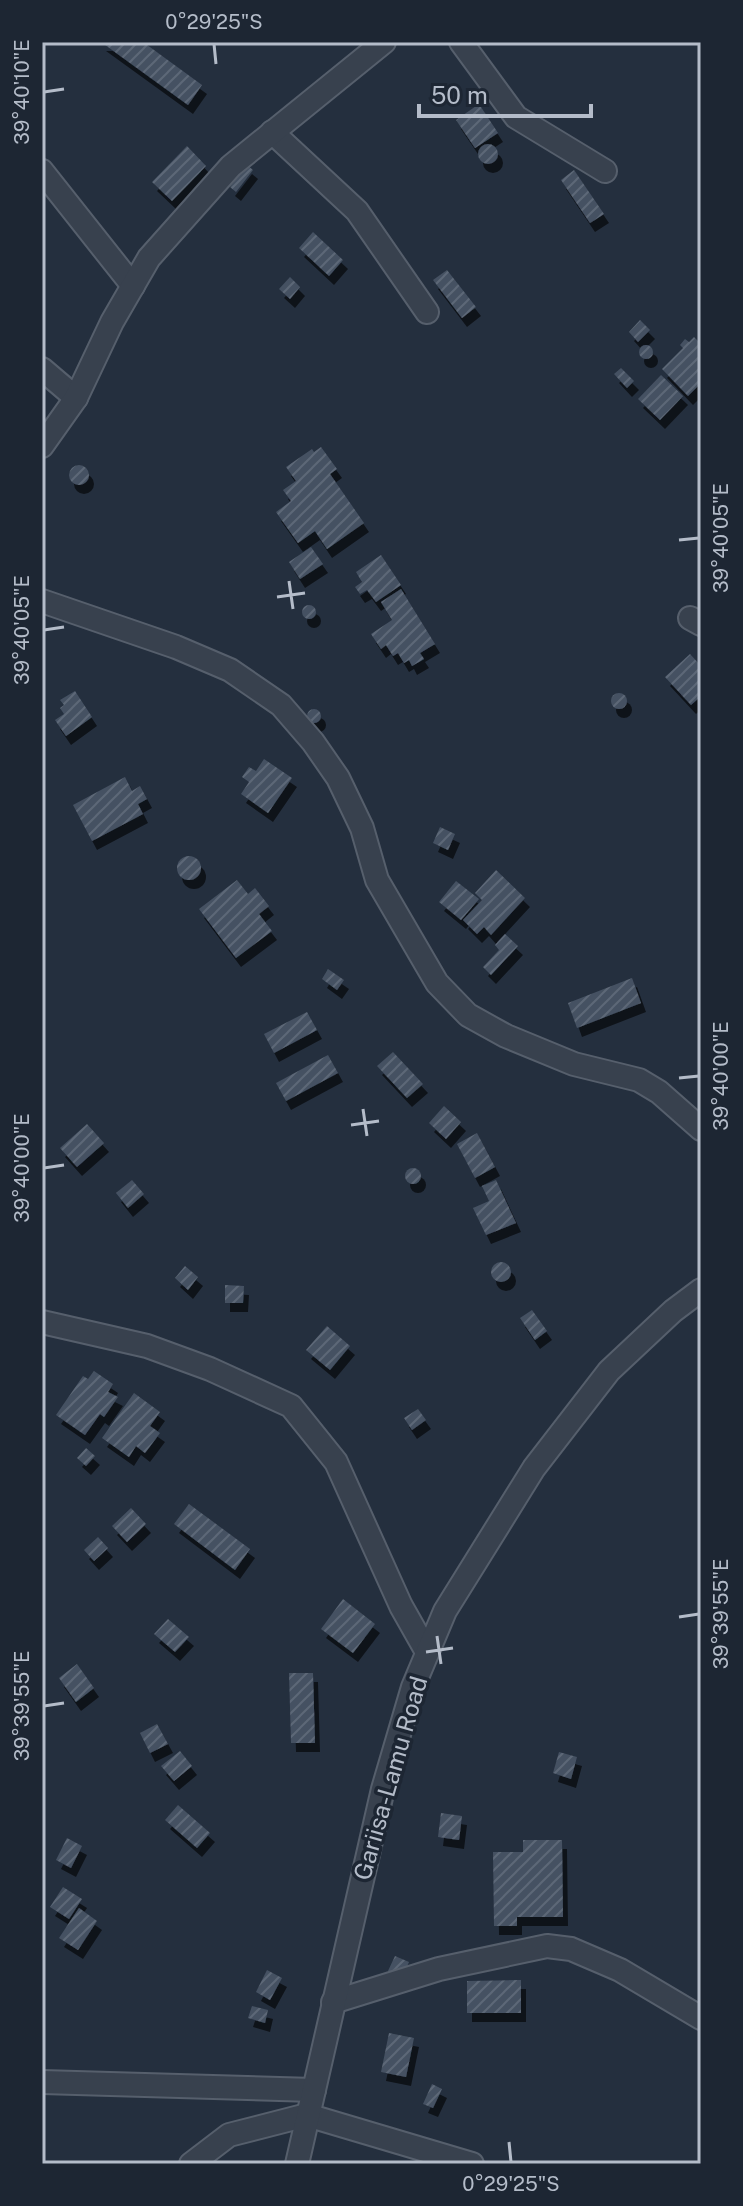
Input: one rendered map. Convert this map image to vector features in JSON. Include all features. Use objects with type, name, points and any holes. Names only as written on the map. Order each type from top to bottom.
[{"type":"street","points":[[42,446],[76,398],[149,258],[231,166],[384,42]]},
{"type":"street","points":[[461,42],[516,117],[605,171]]},
{"type":"street","points":[[272,132],[357,211],[427,312]]},
{"type":"street","points":[[42,171],[133,286]]},
{"type":"street","points":[[42,369],[76,398]]},
{"type":"street","points":[[42,601],[176,647],[230,670],[281,705],[313,742],[338,778],[362,828],[377,880],[437,983],[468,1015],[506,1036],[574,1064],[639,1080],[659,1092],[701,1129]]},
{"type":"street","name":"Gariisa-Lamu Road","points":[[297,2164],[383,1789],[413,1687],[445,1611],[534,1468],[609,1371],[673,1311],[701,1290]]},
{"type":"street","points":[[42,1322],[147,1346],[210,1369],[291,1406],[336,1462],[401,1606],[427,1652]]},
{"type":"street","points":[[333,2002],[439,1969],[547,1946],[571,1949],[620,1970],[701,2018]]},
{"type":"street","points":[[42,2082],[314,2090]]},
{"type":"street","points":[[191,2164],[229,2135],[307,2115],[472,2164]]},
{"type":"building","points":[[101,42],[143,42],[202,85],[188,105]]},
{"type":"building","points":[[479,104],[498,133],[475,148],[456,120]]},
{"type":"building","points":[[488,144],[495,147],[498,154],[495,161],[488,164],[481,161],[478,154],[481,147]]},
{"type":"building","points":[[187,146],[206,166],[172,201],[152,182]]},
{"type":"building","points":[[247,165],[253,170],[236,192],[230,187]]},
{"type":"building","points":[[574,170],[604,214],[590,223],[561,180]]},
{"type":"building","points":[[313,232],[343,260],[329,276],[299,248]]},
{"type":"building","points":[[447,270],[476,307],[462,318],[433,280]]},
{"type":"building","points":[[290,277],[300,287],[290,299],[279,289]]},
{"type":"building","points":[[640,320],[650,330],[638,342],[629,332]]},
{"type":"building","points":[[694,337],[701,344],[701,383],[688,396],[662,369],[683,348],[680,345],[685,339],[689,342]]},
{"type":"building","points":[[646,345],[653,352],[646,359],[639,352]]},
{"type":"building","points":[[621,368],[634,381],[627,388],[614,374]]},
{"type":"building","points":[[661,375],[683,396],[660,420],[638,399]]},
{"type":"building","points":[[321,447],[337,469],[330,474],[364,523],[327,549],[315,531],[298,543],[276,512],[291,501],[283,490],[296,481],[286,467],[312,449],[314,452]]},
{"type":"building","points":[[79,465],[86,468],[89,475],[86,482],[79,485],[72,482],[69,475],[72,468]]},
{"type":"building","points":[[311,547],[323,564],[300,579],[289,562]]},
{"type":"building","points":[[381,555],[401,585],[376,602],[367,590],[360,594],[355,587],[362,582],[356,572]]},
{"type":"building","points":[[401,589],[435,644],[420,653],[424,659],[412,666],[409,660],[404,663],[398,653],[393,656],[386,645],[381,649],[371,634],[392,620],[381,602]]},
{"type":"building","points":[[309,605],[316,612],[309,619],[302,612]]},
{"type":"building","points":[[690,654],[701,666],[701,696],[691,705],[665,677]]},
{"type":"building","points":[[75,691],[92,717],[66,736],[55,720],[64,714],[60,708],[64,705],[60,700]]},
{"type":"building","points":[[619,693],[625,695],[625,707],[619,709],[613,707],[611,701],[613,695]]},
{"type":"building","points":[[314,709],[321,716],[314,723],[307,716]]},
{"type":"building","points":[[264,759],[292,778],[268,813],[241,794],[249,782],[242,777],[249,767],[256,771]]},
{"type":"building","points":[[125,777],[132,791],[140,786],[147,799],[138,804],[143,814],[92,841],[73,805]]},
{"type":"building","points":[[440,827],[455,834],[448,850],[433,843]]},
{"type":"building","points":[[189,856],[198,859],[201,868],[198,877],[189,880],[180,877],[177,868],[180,859]]},
{"type":"building","points":[[496,870],[525,898],[491,935],[484,927],[477,934],[463,920],[482,900],[475,893]]},
{"type":"building","points":[[237,880],[248,894],[255,888],[269,906],[259,914],[272,931],[236,958],[199,909]]},
{"type":"building","points":[[456,881],[479,899],[461,920],[439,902]]},
{"type":"building","points":[[505,934],[518,946],[491,975],[483,967],[499,950],[495,945]]},
{"type":"building","points":[[328,969],[344,980],[337,990],[322,979]]},
{"type":"building","points":[[632,978],[641,1003],[577,1028],[568,1003]]},
{"type":"building","points":[[307,1012],[317,1030],[274,1053],[264,1034]]},
{"type":"building","points":[[393,1052],[423,1084],[407,1098],[377,1066]]},
{"type":"building","points":[[328,1055],[338,1073],[286,1101],[276,1083]]},
{"type":"building","points":[[444,1106],[461,1122],[446,1139],[429,1123]]},
{"type":"building","points":[[87,1124],[104,1143],[77,1167],[60,1148]]},
{"type":"building","points":[[477,1133],[495,1167],[475,1178],[457,1144]]},
{"type":"building","points":[[410,1168],[416,1168],[421,1176],[419,1182],[410,1184],[405,1179],[405,1173]]},
{"type":"building","points":[[132,1180],[144,1194],[128,1208],[116,1193]]},
{"type":"building","points":[[496,1180],[516,1223],[486,1235],[473,1208],[489,1201],[482,1186]]},
{"type":"building","points":[[501,1262],[508,1265],[511,1272],[508,1279],[501,1282],[494,1279],[491,1272],[494,1265]]},
{"type":"building","points":[[185,1266],[198,1277],[188,1290],[175,1278]]},
{"type":"building","points":[[225,1285],[244,1286],[243,1303],[225,1303]]},
{"type":"building","points":[[532,1310],[547,1331],[535,1340],[520,1318]]},
{"type":"building","points":[[327,1326],[350,1346],[330,1370],[306,1350]]},
{"type":"building","points":[[94,1371],[113,1384],[108,1392],[118,1397],[104,1417],[100,1414],[85,1435],[56,1415],[83,1376],[88,1379]]},
{"type":"building","points":[[134,1393],[160,1412],[150,1426],[160,1433],[145,1453],[136,1446],[129,1457],[102,1438]]},
{"type":"building","points":[[418,1409],[426,1420],[412,1430],[404,1418]]},
{"type":"building","points":[[86,1448],[95,1456],[86,1466],[77,1458]]},
{"type":"building","points":[[189,1504],[250,1549],[235,1570],[174,1524]]},
{"type":"building","points":[[131,1508],[146,1524],[127,1542],[112,1526]]},
{"type":"building","points":[[98,1537],[108,1548],[94,1561],[84,1550]]},
{"type":"building","points":[[343,1599],[375,1624],[353,1653],[321,1629]]},
{"type":"building","points":[[168,1619],[189,1637],[175,1652],[154,1634]]},
{"type":"building","points":[[77,1664],[94,1688],[76,1702],[59,1678]]},
{"type":"building","points":[[289,1673],[313,1673],[315,1743],[291,1743]]},
{"type":"building","points":[[157,1724],[168,1744],[150,1753],[140,1733]]},
{"type":"building","points":[[180,1751],[192,1766],[174,1781],[161,1766]]},
{"type":"building","points":[[559,1752],[577,1757],[571,1779],[553,1773]]},
{"type":"building","points":[[178,1805],[210,1833],[197,1848],[165,1820]]},
{"type":"building","points":[[441,1813],[462,1816],[459,1840],[438,1837]]},
{"type":"building","points":[[67,1838],[82,1846],[71,1868],[56,1860]]},
{"type":"building","points":[[523,1840],[562,1840],[563,1917],[517,1917],[517,1926],[494,1926],[493,1852],[523,1852]]},
{"type":"building","points":[[63,1887],[82,1899],[69,1919],[50,1907]]},
{"type":"building","points":[[79,1908],[97,1921],[78,1950],[59,1938]]},
{"type":"building","points":[[395,1956],[409,1962],[402,1978],[388,1971]]},
{"type":"building","points":[[267,1970],[282,1978],[270,2000],[256,1992]]},
{"type":"building","points":[[521,1980],[521,2013],[467,2013],[467,1981]]},
{"type":"building","points":[[252,2006],[268,2010],[265,2023],[248,2018]]},
{"type":"building","points":[[389,2033],[414,2038],[406,2077],[381,2072]]},
{"type":"building","points":[[432,2084],[442,2089],[433,2108],[423,2104]]}]
